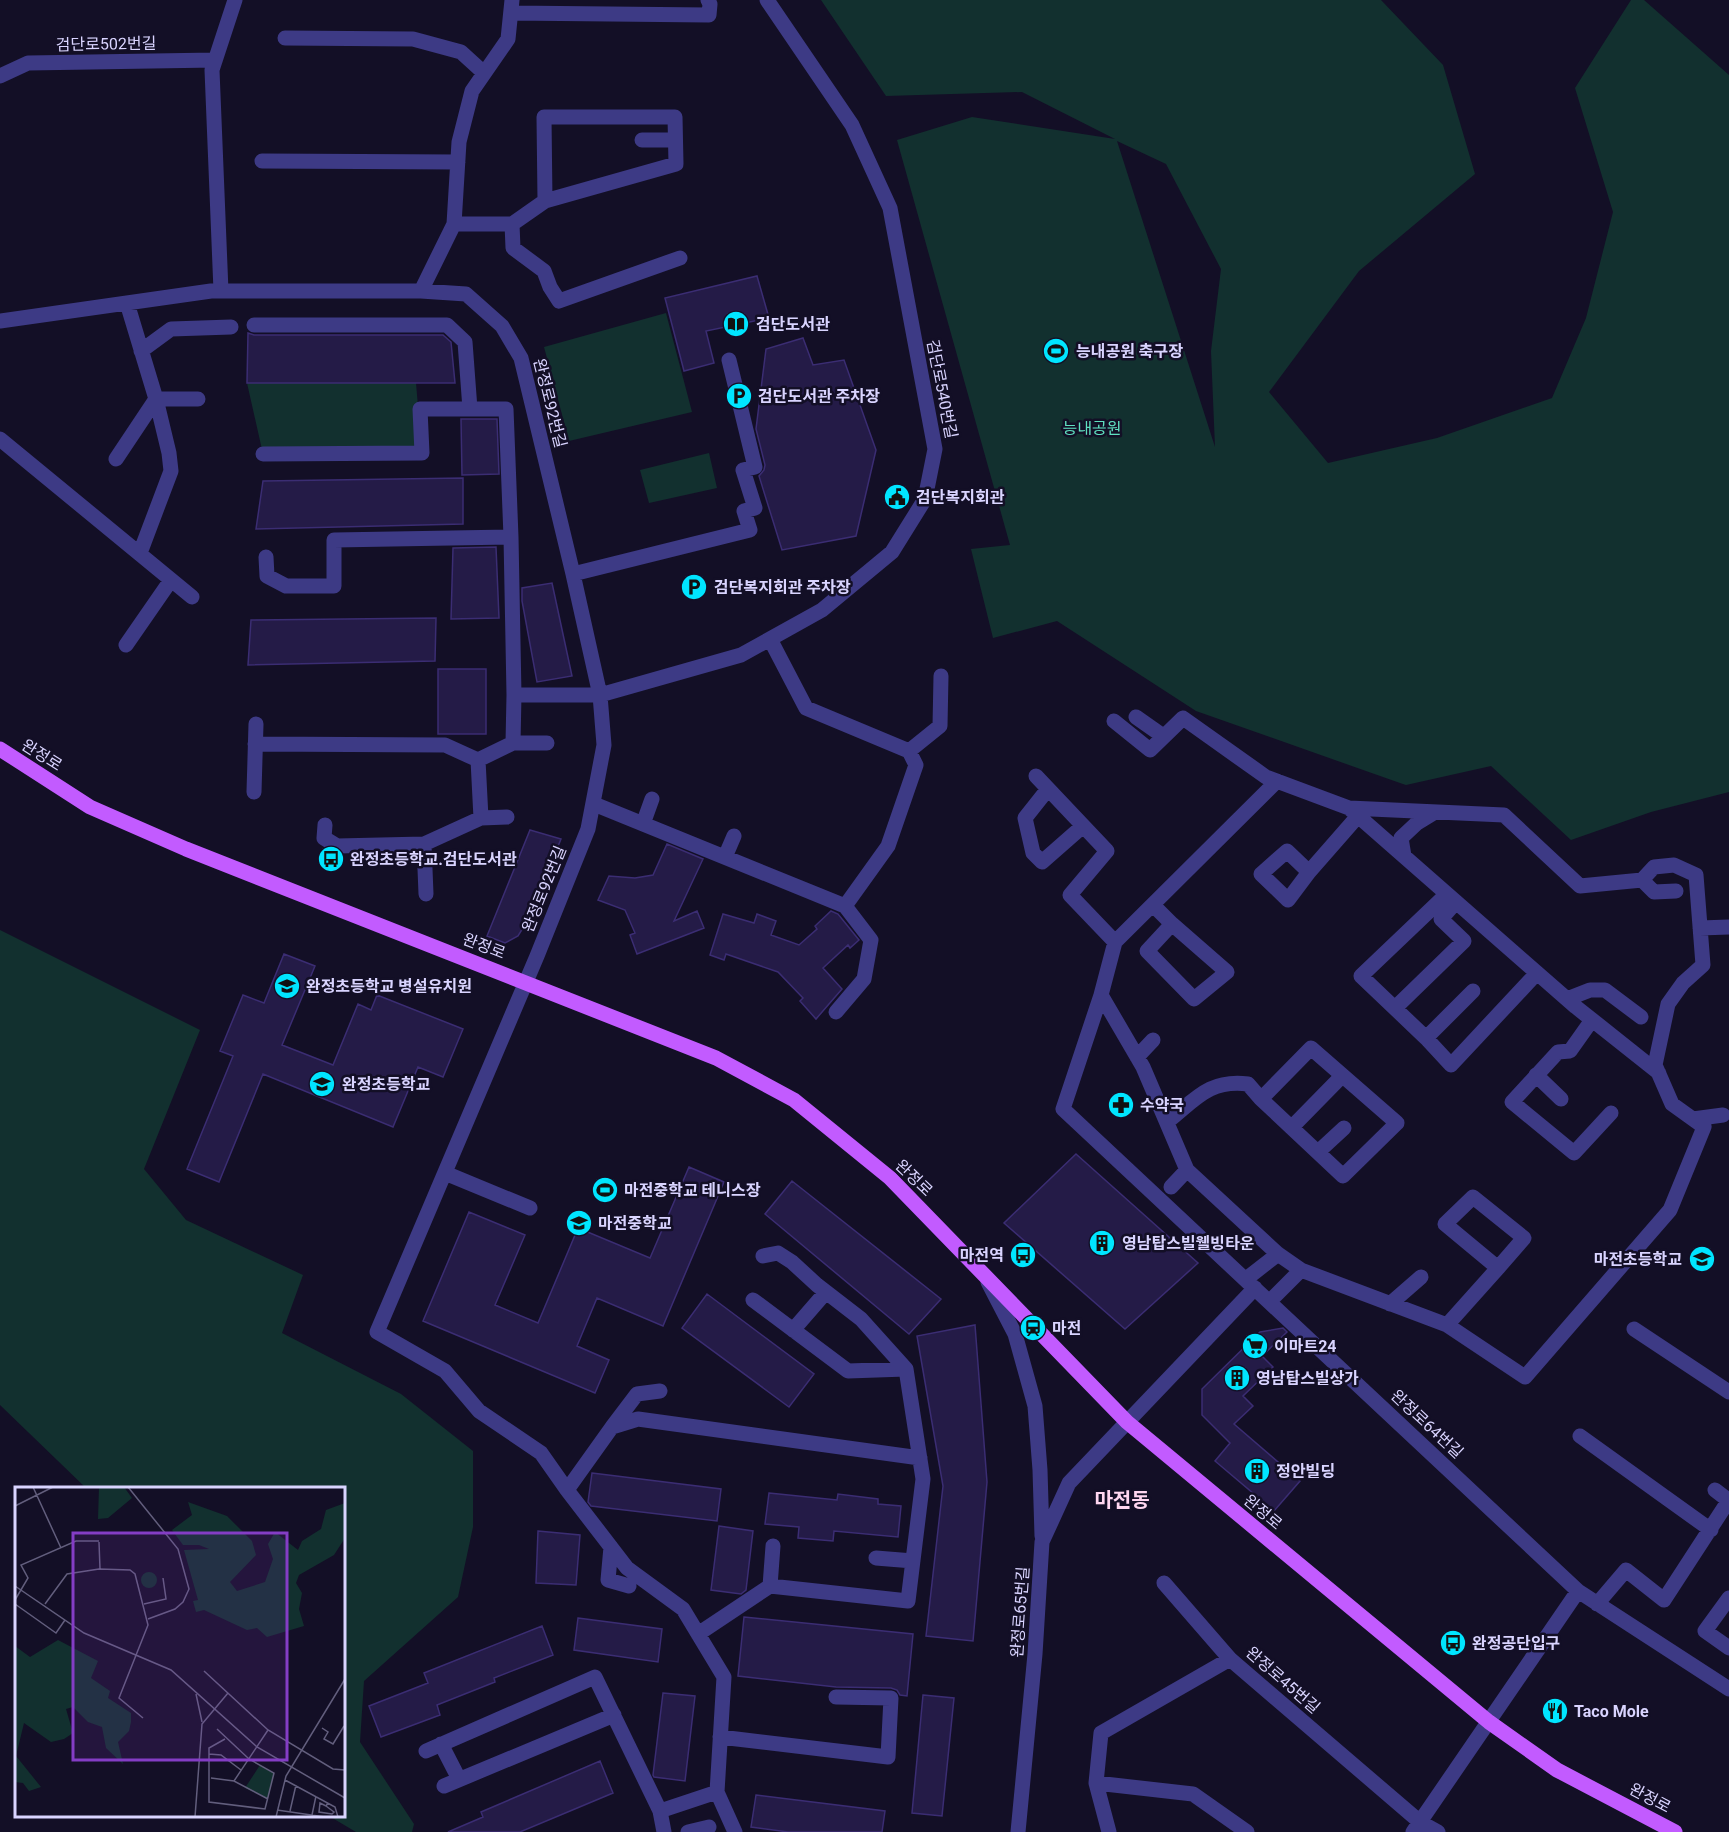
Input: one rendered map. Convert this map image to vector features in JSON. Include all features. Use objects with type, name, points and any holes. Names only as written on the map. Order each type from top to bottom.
[{"type":"main road","name":"완정로","points":[[0,749],[90,807],[186,849],[716,1058],[794,1100],[890,1178],[1127,1422],[1489,1722],[1557,1770],[1675,1832]]},
{"type":"street","points":[[221,291],[214,65],[235,0]]},
{"type":"street","points":[[421,291],[454,224],[459,142],[472,91],[508,39],[511,6],[709,15],[708,0]]},
{"type":"street","name":"검단로540번길","points":[[514,695],[600,695],[741,655],[822,610],[892,552],[925,499],[935,449],[890,208],[852,125],[767,0]]},
{"type":"street","points":[[285,38],[413,39],[461,52],[484,73]]},
{"type":"street","name":"검단로502번길","points":[[0,76],[28,63],[214,65]]},
{"type":"street","points":[[454,224],[512,224],[545,201],[676,164],[675,117],[544,117],[545,201]]},
{"type":"street","points":[[642,140],[675,140]]},
{"type":"street","points":[[262,161],[458,162]]},
{"type":"street","points":[[512,224],[513,248],[544,271],[559,301],[680,258]]},
{"type":"street","name":"완정로92번길","points":[[0,321],[221,291],[421,291],[466,294],[502,326],[521,358],[600,695],[604,745],[588,829],[537,956],[377,1332],[445,1371],[479,1411],[541,1453],[567,1490]]},
{"type":"street","points":[[127,303],[156,399],[171,471],[140,554]]},
{"type":"street","points":[[254,325],[447,325],[465,342],[470,409]]},
{"type":"street","points":[[141,351],[171,329],[231,327]]},
{"type":"street","points":[[573,574],[750,530],[744,511],[755,508],[743,470],[755,467],[729,360]]},
{"type":"street","points":[[156,399],[198,399]]},
{"type":"street","points":[[117,459],[156,399]]},
{"type":"street","points":[[263,454],[422,453],[420,409],[506,409],[511,537],[513,743]]},
{"type":"street","points":[[0,439],[192,597]]},
{"type":"street","points":[[266,557],[267,576],[286,586],[334,586],[334,540],[511,537]]},
{"type":"street","points":[[126,645],[171,580]]},
{"type":"street","points":[[770,639],[806,708],[909,751],[915,765],[888,846],[845,906]]},
{"type":"street","points":[[909,751],[939,726],[941,676]]},
{"type":"street","points":[[1136,717],[1163,736]]},
{"type":"street","points":[[1114,721],[1150,750],[1183,718],[1266,777],[1354,812],[1567,999],[1659,1073]]},
{"type":"street","points":[[254,792],[256,724]]},
{"type":"street","points":[[478,760],[513,743],[547,743]]},
{"type":"street","points":[[255,744],[445,745],[478,760]]},
{"type":"street","points":[[478,760],[481,818]]},
{"type":"street","points":[[1036,776],[1107,851],[1070,895],[1115,942]]},
{"type":"street","points":[[1277,782],[1115,942],[1101,995],[1137,1057],[1187,1170],[1278,1254],[1301,1270],[1447,1325],[1525,1377],[1670,1209],[1704,1127],[1672,1104],[1655,1065],[1668,1004],[1683,983],[1703,965],[1696,875],[1674,865],[1654,867],[1642,880],[1580,886],[1504,814],[1354,812]]},
{"type":"street","points":[[1048,789],[1025,818],[1033,853],[1042,862],[1083,826]]},
{"type":"street","points":[[643,824],[652,800]]},
{"type":"street","points":[[594,804],[845,906],[871,940],[864,979],[836,1012]]},
{"type":"street","points":[[1309,872],[1354,812]]},
{"type":"street","points":[[1404,856],[1401,838],[1417,823],[1435,812]]},
{"type":"street","points":[[325,825],[324,838],[337,846],[424,843],[481,818],[507,817]]},
{"type":"street","points":[[725,857],[734,836]]},
{"type":"street","points":[[424,843],[426,894]]},
{"type":"street","points":[[1642,880],[1654,892],[1676,891]]},
{"type":"street","points":[[1395,1008],[1464,941],[1441,919],[1451,898]]},
{"type":"street","points":[[1451,898],[1362,976],[1451,1065],[1537,973]]},
{"type":"street","points":[[1153,905],[1227,972],[1194,999],[1147,951],[1172,924]]},
{"type":"street","points":[[1700,928],[1729,927]]},
{"type":"street","points":[[1567,999],[1590,990],[1605,990],[1641,1017]]},
{"type":"street","points":[[1426,1038],[1473,991]]},
{"type":"street","name":"완정로64번길","points":[[1101,995],[1063,1109],[1578,1591],[1729,1689]]},
{"type":"street","points":[[1592,1020],[1570,1051],[1558,1052],[1512,1102],[1574,1153],[1611,1113]]},
{"type":"street","points":[[1137,1057],[1153,1040]]},
{"type":"street","points":[[1167,1122],[1213,1086],[1232,1082],[1248,1084],[1261,1099],[1343,1176],[1396,1124],[1311,1048],[1261,1099]]},
{"type":"street","points":[[1536,1075],[1561,1099]]},
{"type":"street","points":[[1292,1127],[1342,1076]]},
{"type":"street","points":[[1693,1119],[1723,1116]]},
{"type":"street","points":[[1318,1152],[1344,1128]]},
{"type":"street","points":[[1171,1187],[1187,1170]]},
{"type":"street","points":[[445,1173],[530,1208]]},
{"type":"street","points":[[1447,1325],[1498,1268],[1524,1238],[1473,1197],[1444,1224],[1498,1268]]},
{"type":"street","points":[[698,1634],[770,1586],[908,1601],[923,1479],[906,1370],[861,1319],[792,1262],[778,1253],[763,1256]]},
{"type":"street","points":[[1127,1422],[1278,1254]]},
{"type":"street","points":[[1270,1301],[1301,1270]]},
{"type":"street","points":[[984,1275],[1015,1334],[1035,1406],[1042,1542]]},
{"type":"street","points":[[1390,1304],[1422,1277]]},
{"type":"street","points":[[794,1330],[826,1292]]},
{"type":"street","points":[[753,1300],[848,1371],[906,1370]]},
{"type":"street","points":[[1634,1329],[1729,1392]]},
{"type":"street","points":[[660,1391],[637,1394],[567,1490],[627,1568],[683,1609],[724,1677],[717,1792],[735,1832]]},
{"type":"street","points":[[612,1427],[638,1419],[920,1458]]},
{"type":"street","name":"완정로65번길","points":[[1018,1832],[1035,1654],[1042,1542],[1069,1483],[1127,1422]]},
{"type":"street","points":[[1580,1436],[1711,1530]]},
{"type":"street","points":[[1597,1604],[1626,1570],[1664,1600],[1729,1500],[1715,1490]]},
{"type":"street","points":[[770,1586],[773,1546]]},
{"type":"street","points":[[611,1547],[608,1580],[630,1586]]},
{"type":"street","points":[[876,1558],[913,1561]]},
{"type":"street","points":[[1164,1583],[1230,1659]]},
{"type":"street","points":[[1417,1827],[1578,1591]]},
{"type":"street","points":[[1729,1598],[1705,1631],[1729,1648]]},
{"type":"street","name":"완정로45번길","points":[[1109,1832],[1096,1783],[1101,1733],[1230,1659],[1417,1827],[1438,1832]]},
{"type":"street","points":[[426,1751],[595,1677],[660,1811],[664,1832]]},
{"type":"street","points":[[720,1737],[888,1757],[891,1698],[836,1697]]},
{"type":"street","points":[[444,1786],[614,1715]]},
{"type":"street","points":[[441,1744],[459,1779]]},
{"type":"street","points":[[1096,1783],[1193,1794],[1247,1832]]},
{"type":"street","points":[[660,1811],[717,1792]]},
{"type":"street","points":[[688,1832],[710,1827]]},
{"type":"green space","name":"능내공원","points":[[821,0],[1381,0],[1443,65],[1475,174],[1359,271],[1269,392],[1328,463],[1437,438],[1552,398],[1586,318],[1613,212],[1575,88],[1631,0],[1644,0],[1729,75],[1729,792],[1651,812],[1571,840],[1491,766],[1406,785],[1196,711],[1057,621],[993,638],[971,549],[1010,545],[897,140],[972,117],[1115,139],[1022,92],[886,96]],"holes":[[[1117,141],[1166,164],[1221,269],[1211,351],[1215,447]]]},
{"type":"green space","points":[[666,313],[692,412],[569,441],[544,347]]},
{"type":"green space","points":[[247,383],[416,383],[422,453],[263,454]]},
{"type":"green space","points":[[709,453],[717,488],[649,503],[640,470]]},
{"type":"green space","points":[[0,930],[200,1030],[144,1169],[186,1220],[303,1275],[282,1333],[401,1394],[473,1451],[473,1527],[458,1597],[364,1681],[360,1742],[414,1824],[412,1832],[356,1832],[331,1817],[345,1817],[345,1487],[85,1487],[0,1405]]},
{"type":"building","name":"검단도서관","points":[[757,276],[769,318],[706,331],[714,363],[684,371],[665,298]]},
{"type":"building","points":[[248,333],[254,335],[443,335],[451,342],[455,383],[247,383]]},
{"type":"building","name":"검단복지회관","points":[[803,338],[813,365],[844,360],[876,450],[856,536],[782,550],[759,476],[765,465],[756,429],[766,349]]},
{"type":"building","points":[[461,419],[497,419],[499,474],[462,475]]},
{"type":"building","points":[[463,478],[463,524],[256,529],[263,481]]},
{"type":"building","points":[[496,547],[499,618],[451,619],[453,548]]},
{"type":"building","points":[[552,583],[572,676],[537,682],[522,601],[522,588]]},
{"type":"building","points":[[436,618],[435,661],[248,665],[251,620]]},
{"type":"building","points":[[438,669],[486,669],[486,734],[438,734]]},
{"type":"building","points":[[530,830],[561,839],[528,920],[518,936],[505,943],[487,936]]},
{"type":"building","points":[[667,844],[703,859],[674,921],[697,911],[704,928],[637,954],[630,935],[635,933],[625,910],[598,900],[609,876],[635,878],[653,875]]},
{"type":"building","points":[[831,911],[838,914],[859,940],[850,948],[848,945],[823,968],[842,989],[816,1019],[800,1001],[803,998],[778,972],[726,954],[724,960],[710,955],[723,914],[754,923],[757,914],[776,921],[771,935],[799,945],[817,929],[815,926]]},
{"type":"building","name":"완정초등학교","points":[[284,954],[315,966],[282,1045],[333,1065],[358,1004],[371,1010],[377,995],[463,1029],[443,1077],[418,1067],[393,1127],[263,1074],[219,1182],[187,1169],[233,1056],[220,1051],[243,995],[264,1003]]},
{"type":"building","name":"영남탑스빌웰빙타운","points":[[1076,1154],[1198,1263],[1125,1329],[1004,1223]]},
{"type":"building","points":[[689,1167],[724,1182],[663,1326],[597,1298],[577,1346],[609,1360],[595,1393],[423,1321],[469,1212],[525,1235],[495,1305],[538,1323],[578,1228],[650,1258]]},
{"type":"building","points":[[792,1181],[941,1299],[909,1334],[765,1214]]},
{"type":"building","points":[[707,1294],[814,1374],[789,1407],[682,1328]]},
{"type":"building","points":[[975,1325],[987,1482],[973,1641],[926,1636],[943,1486],[917,1336]]},
{"type":"building","points":[[1283,1328],[1287,1332],[1262,1356],[1273,1367],[1243,1396],[1253,1406],[1234,1424],[1300,1481],[1274,1511],[1215,1461],[1230,1443],[1202,1415],[1202,1389],[1260,1332]]},
{"type":"building","points":[[592,1473],[721,1489],[717,1521],[591,1506],[588,1502]]},
{"type":"building","points":[[769,1493],[837,1500],[838,1494],[878,1499],[878,1504],[901,1506],[898,1537],[834,1531],[833,1541],[798,1538],[799,1527],[765,1524]]},
{"type":"building","points":[[719,1526],[753,1531],[746,1590],[741,1594],[711,1590]]},
{"type":"building","points":[[538,1531],[580,1535],[576,1585],[536,1583]]},
{"type":"building","points":[[744,1617],[913,1634],[907,1696],[900,1695],[897,1690],[891,1688],[836,1687],[738,1676]]},
{"type":"building","points":[[578,1618],[662,1629],[658,1662],[574,1650]]},
{"type":"building","points":[[542,1626],[553,1655],[494,1678],[495,1682],[437,1705],[440,1715],[381,1737],[369,1706],[428,1683],[424,1673]]},
{"type":"building","points":[[663,1693],[695,1696],[685,1781],[653,1775]]},
{"type":"building","points":[[923,1695],[954,1698],[942,1816],[912,1813]]},
{"type":"building","points":[[600,1761],[613,1793],[520,1832],[448,1832],[483,1817],[481,1812]]},
{"type":"building","points":[[756,1795],[885,1811],[882,1832],[788,1832],[751,1827]]},
{"type":"place","name":"검단도서관","points":[[736,324]]},
{"type":"place","name":"능내공원 축구장","points":[[1056,351]]},
{"type":"place","name":"검단도서관 주차장","points":[[739,396]]},
{"type":"place","name":"검단복지회관","points":[[897,497]]},
{"type":"place","name":"검단복지회관 주차장","points":[[694,587]]},
{"type":"place","name":"완정초등학교.검단도서관","points":[[331,859]]},
{"type":"place","name":"완정초등학교 병설유치원","points":[[287,986]]},
{"type":"place","name":"완정초등학교","points":[[322,1084]]},
{"type":"place","name":"수약국","points":[[1121,1105]]},
{"type":"place","name":"마전중학교 테니스장","points":[[605,1190]]},
{"type":"place","name":"마전중학교","points":[[579,1223]]},
{"type":"place","name":"영남탑스빌웰빙타운","points":[[1102,1243]]},
{"type":"place","name":"마전역","points":[[1023,1255]]},
{"type":"place","name":"마전초등학교","points":[[1702,1259]]},
{"type":"place","name":"마전","points":[[1033,1328]]},
{"type":"place","name":"이마트24","points":[[1255,1346]]},
{"type":"place","name":"영남탑스빌상가","points":[[1237,1378]]},
{"type":"place","name":"정안빌딩","points":[[1257,1471]]},
{"type":"place","name":"완정공단입구","points":[[1453,1643]]},
{"type":"place","name":"Taco Mole","points":[[1555,1711]]},
{"type":"district","name":"마전동","points":[[1122,1500]]}]
